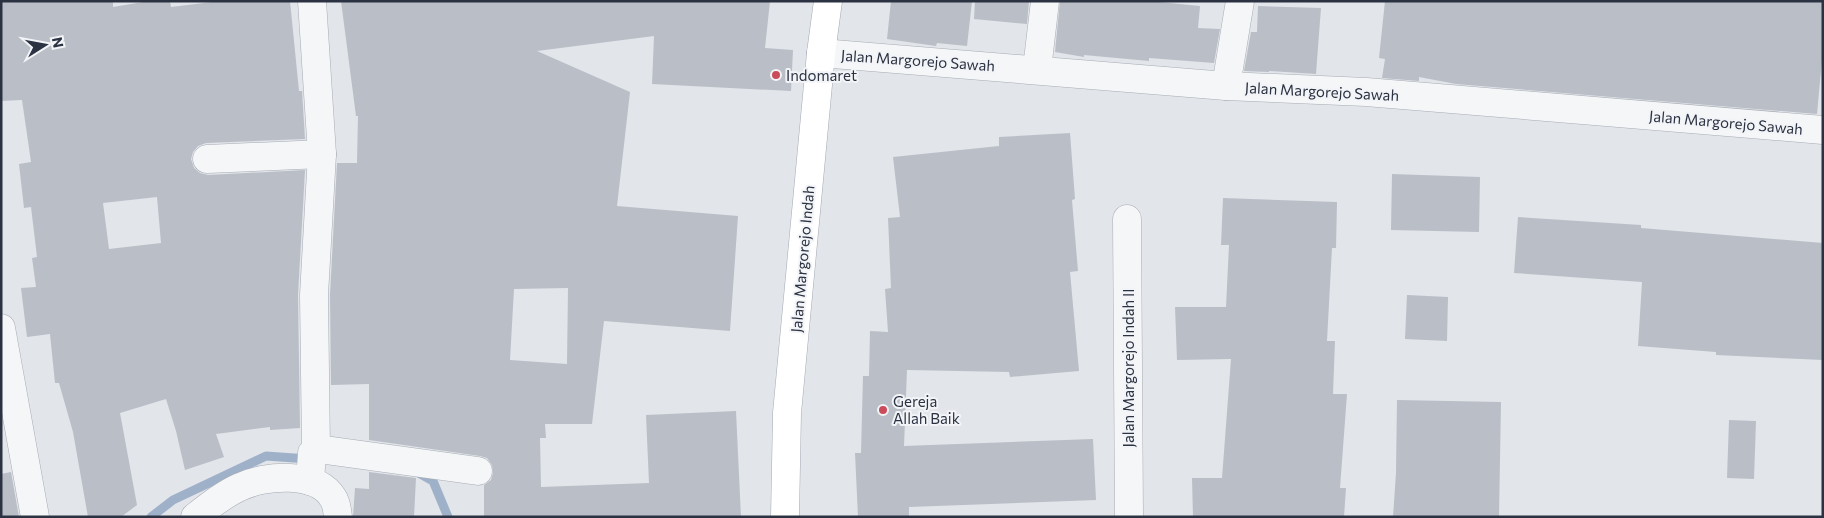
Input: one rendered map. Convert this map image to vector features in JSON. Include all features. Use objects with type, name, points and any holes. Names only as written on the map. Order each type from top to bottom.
[{"type":"main road","name":"Jalan Margorejo Indah","points":[[785,517],[787,413],[821,53],[828,1]]},
{"type":"street","points":[[312,1],[322,154],[314,295],[312,464],[324,487],[334,499],[338,517]]},
{"type":"street","points":[[1037,69],[1045,1]]},
{"type":"street","points":[[1226,86],[1240,1]]},
{"type":"street","name":"Jalan Margorejo Sawah","points":[[821,53],[1037,69],[1226,86],[1366,92],[1823,130]]},
{"type":"street","points":[[208,159],[322,154]]},
{"type":"street","name":"Jalan Margorejo Indah II","points":[[1126,219],[1129,517]]},
{"type":"street","points":[[1,328],[36,517]]},
{"type":"street","points":[[195,517],[241,486],[256,481],[297,478],[325,449],[478,471]]},
{"type":"building","points":[[1,1],[113,1],[113,7],[149,1],[170,1],[171,7],[220,1],[290,1],[299,91],[302,91],[305,139],[206,143],[198,146],[193,152],[191,159],[194,168],[200,173],[208,175],[305,170],[298,295],[300,428],[270,430],[270,427],[216,434],[224,457],[185,470],[166,399],[120,413],[137,505],[121,517],[88,517],[73,432],[59,383],[55,383],[50,334],[27,337],[21,288],[36,287],[32,258],[37,257],[31,207],[24,208],[19,164],[31,162],[22,100],[1,101]],"holes":[[[157,197],[161,243],[109,249],[103,203]]]},
{"type":"building","points":[[341,1],[770,1],[765,48],[793,50],[791,91],[652,84],[654,36],[537,51],[630,92],[617,206],[738,216],[730,331],[604,321],[592,424],[545,424],[546,438],[540,438],[541,487],[649,483],[646,415],[736,411],[741,517],[484,517],[484,485],[491,480],[493,473],[492,465],[487,458],[369,440],[369,384],[331,385],[330,295],[337,163],[357,163],[358,116],[356,116]],"holes":[[[568,288],[567,364],[510,360],[514,289]]]},
{"type":"building","points":[[891,1],[972,1],[967,46],[937,43],[936,46],[887,39]]},
{"type":"building","points":[[975,1],[1029,1],[1027,24],[974,19]]},
{"type":"building","points":[[1060,1],[1149,1],[1200,6],[1198,28],[1220,29],[1214,63],[1149,58],[1149,61],[1084,55],[1084,57],[1055,52]]},
{"type":"building","points":[[1385,1],[1823,1],[1823,49],[1817,114],[1456,84],[1419,77],[1419,81],[1382,78],[1385,59],[1379,58]]},
{"type":"building","points":[[1258,6],[1321,8],[1316,74],[1244,71],[1251,32],[1257,32]]},
{"type":"building","points":[[1070,133],[1075,199],[1072,200],[1078,271],[1070,272],[1079,371],[1010,377],[1009,372],[907,370],[904,446],[1093,439],[1096,500],[909,507],[909,517],[858,517],[855,453],[861,453],[863,376],[869,376],[870,331],[888,332],[885,289],[891,288],[888,218],[900,217],[893,157],[999,146],[999,137]]},
{"type":"building","points":[[1392,174],[1480,177],[1479,232],[1391,230]]},
{"type":"building","points":[[1223,198],[1337,202],[1336,248],[1332,248],[1327,341],[1335,341],[1333,394],[1347,394],[1340,488],[1346,488],[1344,517],[1193,517],[1192,478],[1222,478],[1231,359],[1177,360],[1175,307],[1226,307],[1229,245],[1221,245]]},
{"type":"building","points":[[1518,217],[1641,225],[1641,228],[1823,243],[1823,360],[1716,355],[1716,352],[1638,346],[1642,282],[1514,273]]},
{"type":"building","points":[[1407,295],[1448,297],[1447,341],[1405,339]]},
{"type":"building","points":[[1397,400],[1501,402],[1499,517],[1393,517]]},
{"type":"building","points":[[1729,420],[1756,421],[1754,479],[1727,478]]},
{"type":"building","points":[[11,472],[19,517],[1,517],[1,474]]},
{"type":"building","points":[[369,472],[416,478],[414,517],[353,517],[355,488],[369,489]]},
{"type":"waterway","points":[[151,517],[173,500],[266,456],[308,459]]},
{"type":"waterway","points":[[417,472],[433,481],[448,517]]},
{"type":"place","name":"Indomaret","points":[[776,75]]},
{"type":"place","name":"Gereja Allah Baik","points":[[883,410]]}]
